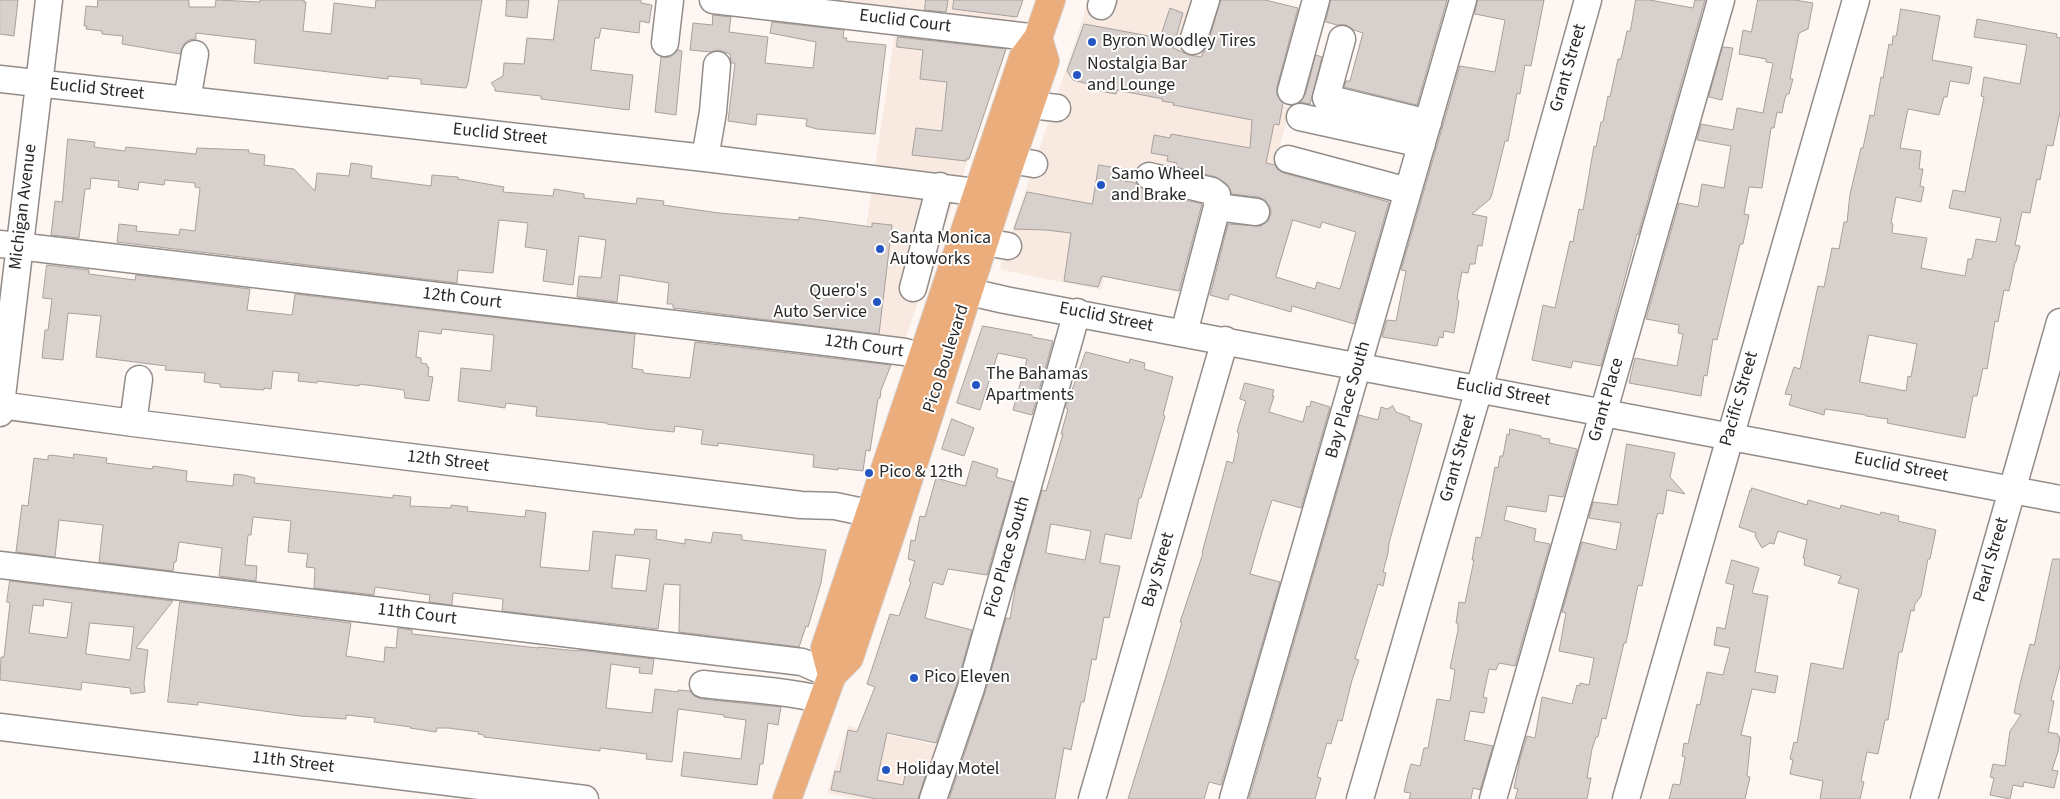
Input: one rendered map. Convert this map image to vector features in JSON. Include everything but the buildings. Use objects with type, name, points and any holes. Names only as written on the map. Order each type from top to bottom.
[{"type":"main road","name":"Pico Boulevard","points":[[827,687],[825,648],[883,516],[989,193],[1023,58],[1038,38],[1051,0]]},
{"type":"main road","name":"Pico Boulevard","points":[[989,193],[1023,162],[1044,106],[1045,61],[1038,38]]},
{"type":"main road","name":"Pico Boulevard","points":[[883,516],[924,357],[958,289],[997,244],[989,193]]},
{"type":"main road","points":[[787,799],[827,687]]},
{"type":"street","name":"Michigan Avenue","points":[[0,408],[10,245],[39,83],[49,0]]},
{"type":"street","points":[[665,43],[670,0]]},
{"type":"street","name":"Euclid Court","points":[[713,0],[1038,38]]},
{"type":"street","points":[[1193,41],[1206,0]]},
{"type":"street","points":[[1291,91],[1316,0]]},
{"type":"street","name":"Bay Place South","points":[[1233,799],[1463,0]]},
{"type":"street","name":"Grant Street","points":[[1360,799],[1479,389],[1588,0]]},
{"type":"street","name":"Grant Place","points":[[1493,799],[1721,0]]},
{"type":"street","name":"Pacific Street","points":[[1626,799],[1856,0]]},
{"type":"street","points":[[1342,39],[1326,98],[1425,134]]},
{"type":"street","points":[[187,100],[196,54]]},
{"type":"street","points":[[705,158],[713,112],[717,65]]},
{"type":"street","name":"Euclid Street","points":[[0,79],[705,158],[989,193]]},
{"type":"street","points":[[1300,117],[1425,134]]},
{"type":"street","points":[[1288,159],[1408,191]]},
{"type":"street","points":[[1149,176],[1212,191],[1217,195],[1217,207],[1184,333]]},
{"type":"street","points":[[912,288],[940,186]]},
{"type":"street","points":[[1217,207],[1256,212]]},
{"type":"street","name":"12th Court","points":[[10,245],[896,351],[924,357]]},
{"type":"street","name":"Euclid Street","points":[[958,289],[2060,499]]},
{"type":"street","name":"Pico Place South","points":[[933,799],[971,688],[1077,312]]},
{"type":"street","name":"Pearl Street","points":[[1924,799],[2060,322]]},
{"type":"street","name":"Bay Street","points":[[1092,799],[1225,340]]},
{"type":"street","points":[[133,423],[139,379]]},
{"type":"street","name":"12th Street","points":[[0,408],[800,505],[835,506],[883,516]]},
{"type":"street","name":"11th Court","points":[[0,565],[802,662],[827,687]]},
{"type":"street","points":[[703,684],[758,691],[792,692],[827,687]]},
{"type":"street","name":"11th Street","points":[[0,727],[586,799]]},
{"type":"shaded area","points":[[765,0],[1021,0],[1013,29]]},
{"type":"shaded area","points":[[1089,0],[1240,0],[1214,88],[1290,107],[1270,185],[1139,165],[1101,290],[1002,270],[1000,267]]},
{"type":"shaded area","points":[[896,26],[1010,41],[898,359],[850,355],[867,221]]},
{"type":"shaded area","name":"Holiday Motel","points":[[848,726],[946,747],[928,799],[857,799],[827,793]]},
{"type":"place","name":"Byron Woodley Tires","points":[[1092,42]]},
{"type":"place","name":"Nostalgia Bar and Lounge","points":[[1077,75]]},
{"type":"place","name":"Samo Wheel and Brake","points":[[1101,185]]},
{"type":"place","name":"Santa Monica Autoworks","points":[[880,249]]},
{"type":"place","name":"Quero's Auto Service","points":[[877,302]]},
{"type":"place","name":"The Bahamas Apartments","points":[[976,385]]},
{"type":"place","name":"Pico & 12th","points":[[869,473]]},
{"type":"place","name":"Pico Eleven","points":[[914,678]]},
{"type":"place","name":"Holiday Motel","points":[[886,770]]}]
